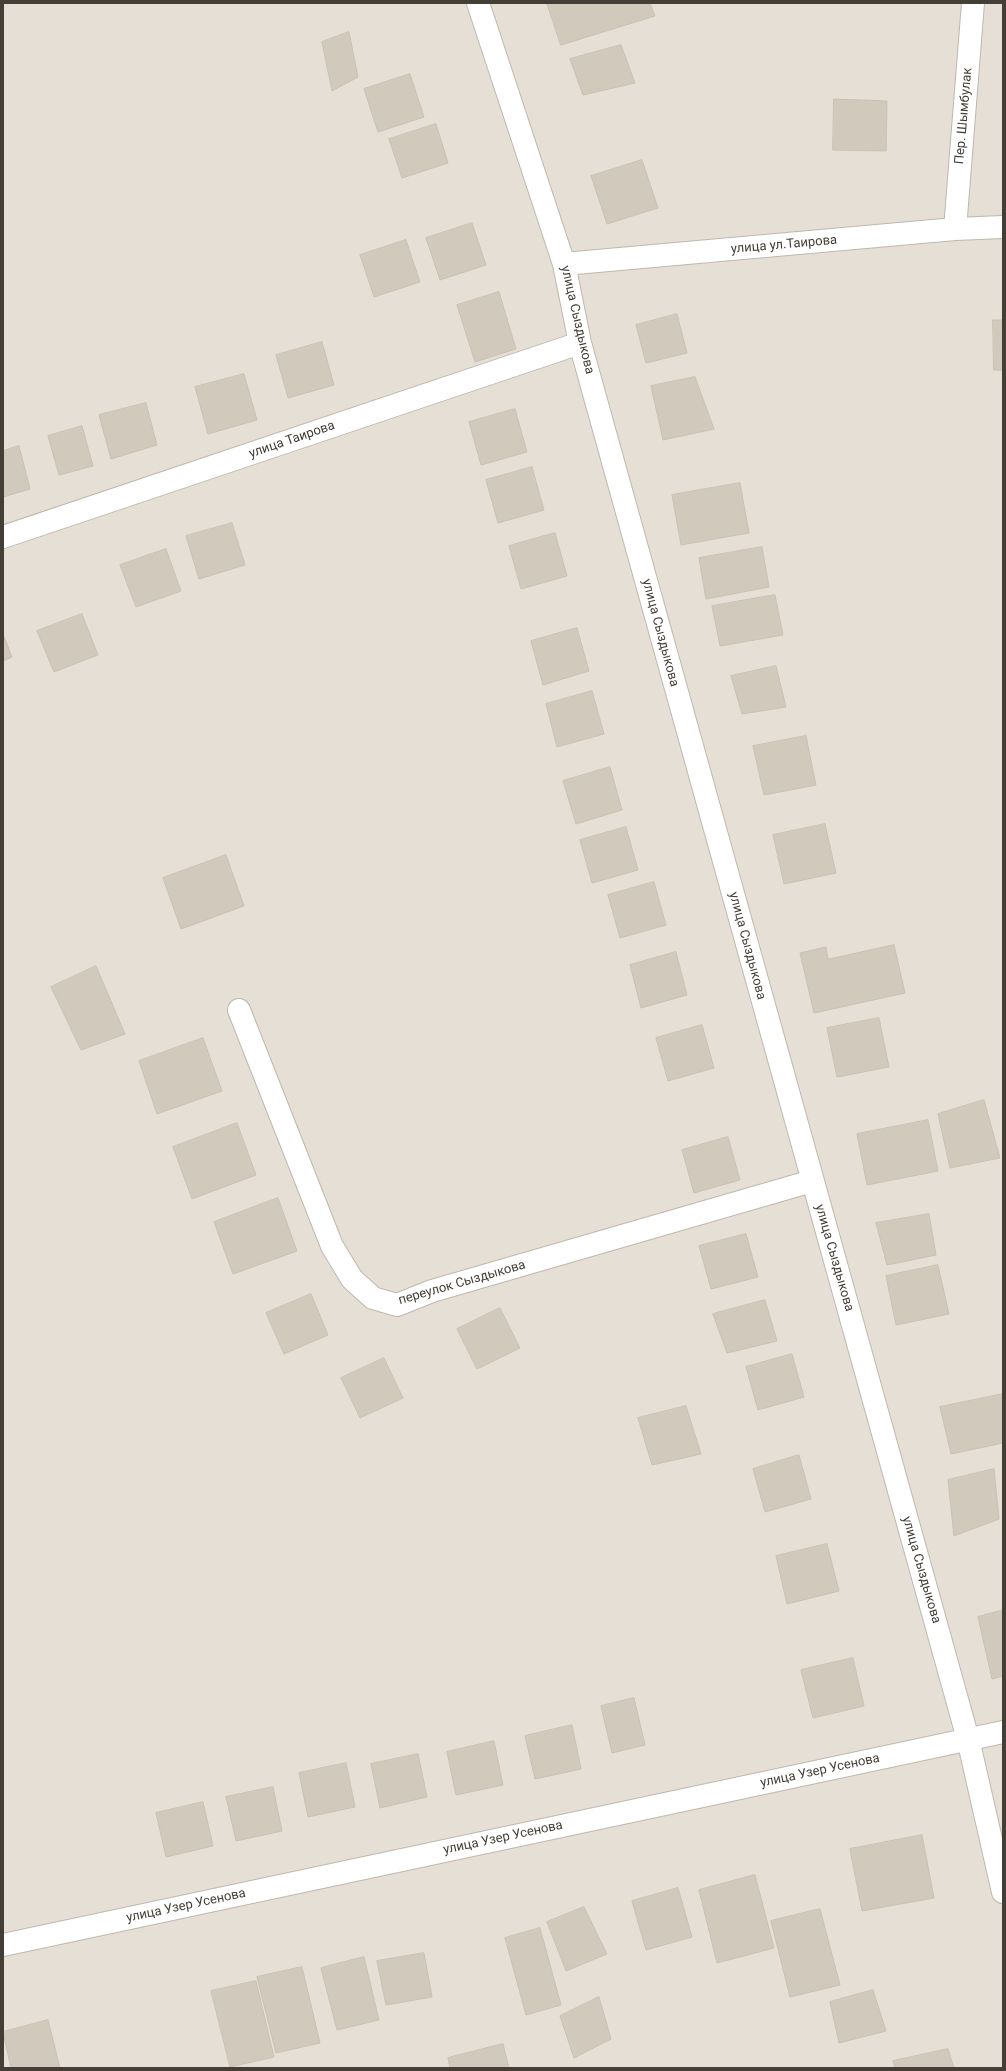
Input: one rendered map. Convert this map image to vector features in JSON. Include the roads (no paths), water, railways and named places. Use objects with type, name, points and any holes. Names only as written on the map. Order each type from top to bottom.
[{"type":"street","name":"улица Сыздыкова","points":[[478,3],[564,264],[580,343],[968,1739],[1003,1892]]},
{"type":"street","name":"Пер. Шымбулак","points":[[955,229],[973,3]]},
{"type":"street","name":"улица ул.Таирова","points":[[564,264],[955,229],[1003,227]]},
{"type":"street","name":"улица Таирова","points":[[3,537],[580,343]]},
{"type":"street","name":"переулок Сыздыкова","points":[[239,1010],[332,1246],[352,1279],[373,1298],[397,1305],[432,1291],[812,1181]]},
{"type":"street","name":"улица Узер Усенова","points":[[3,1945],[1003,1732]]}]
